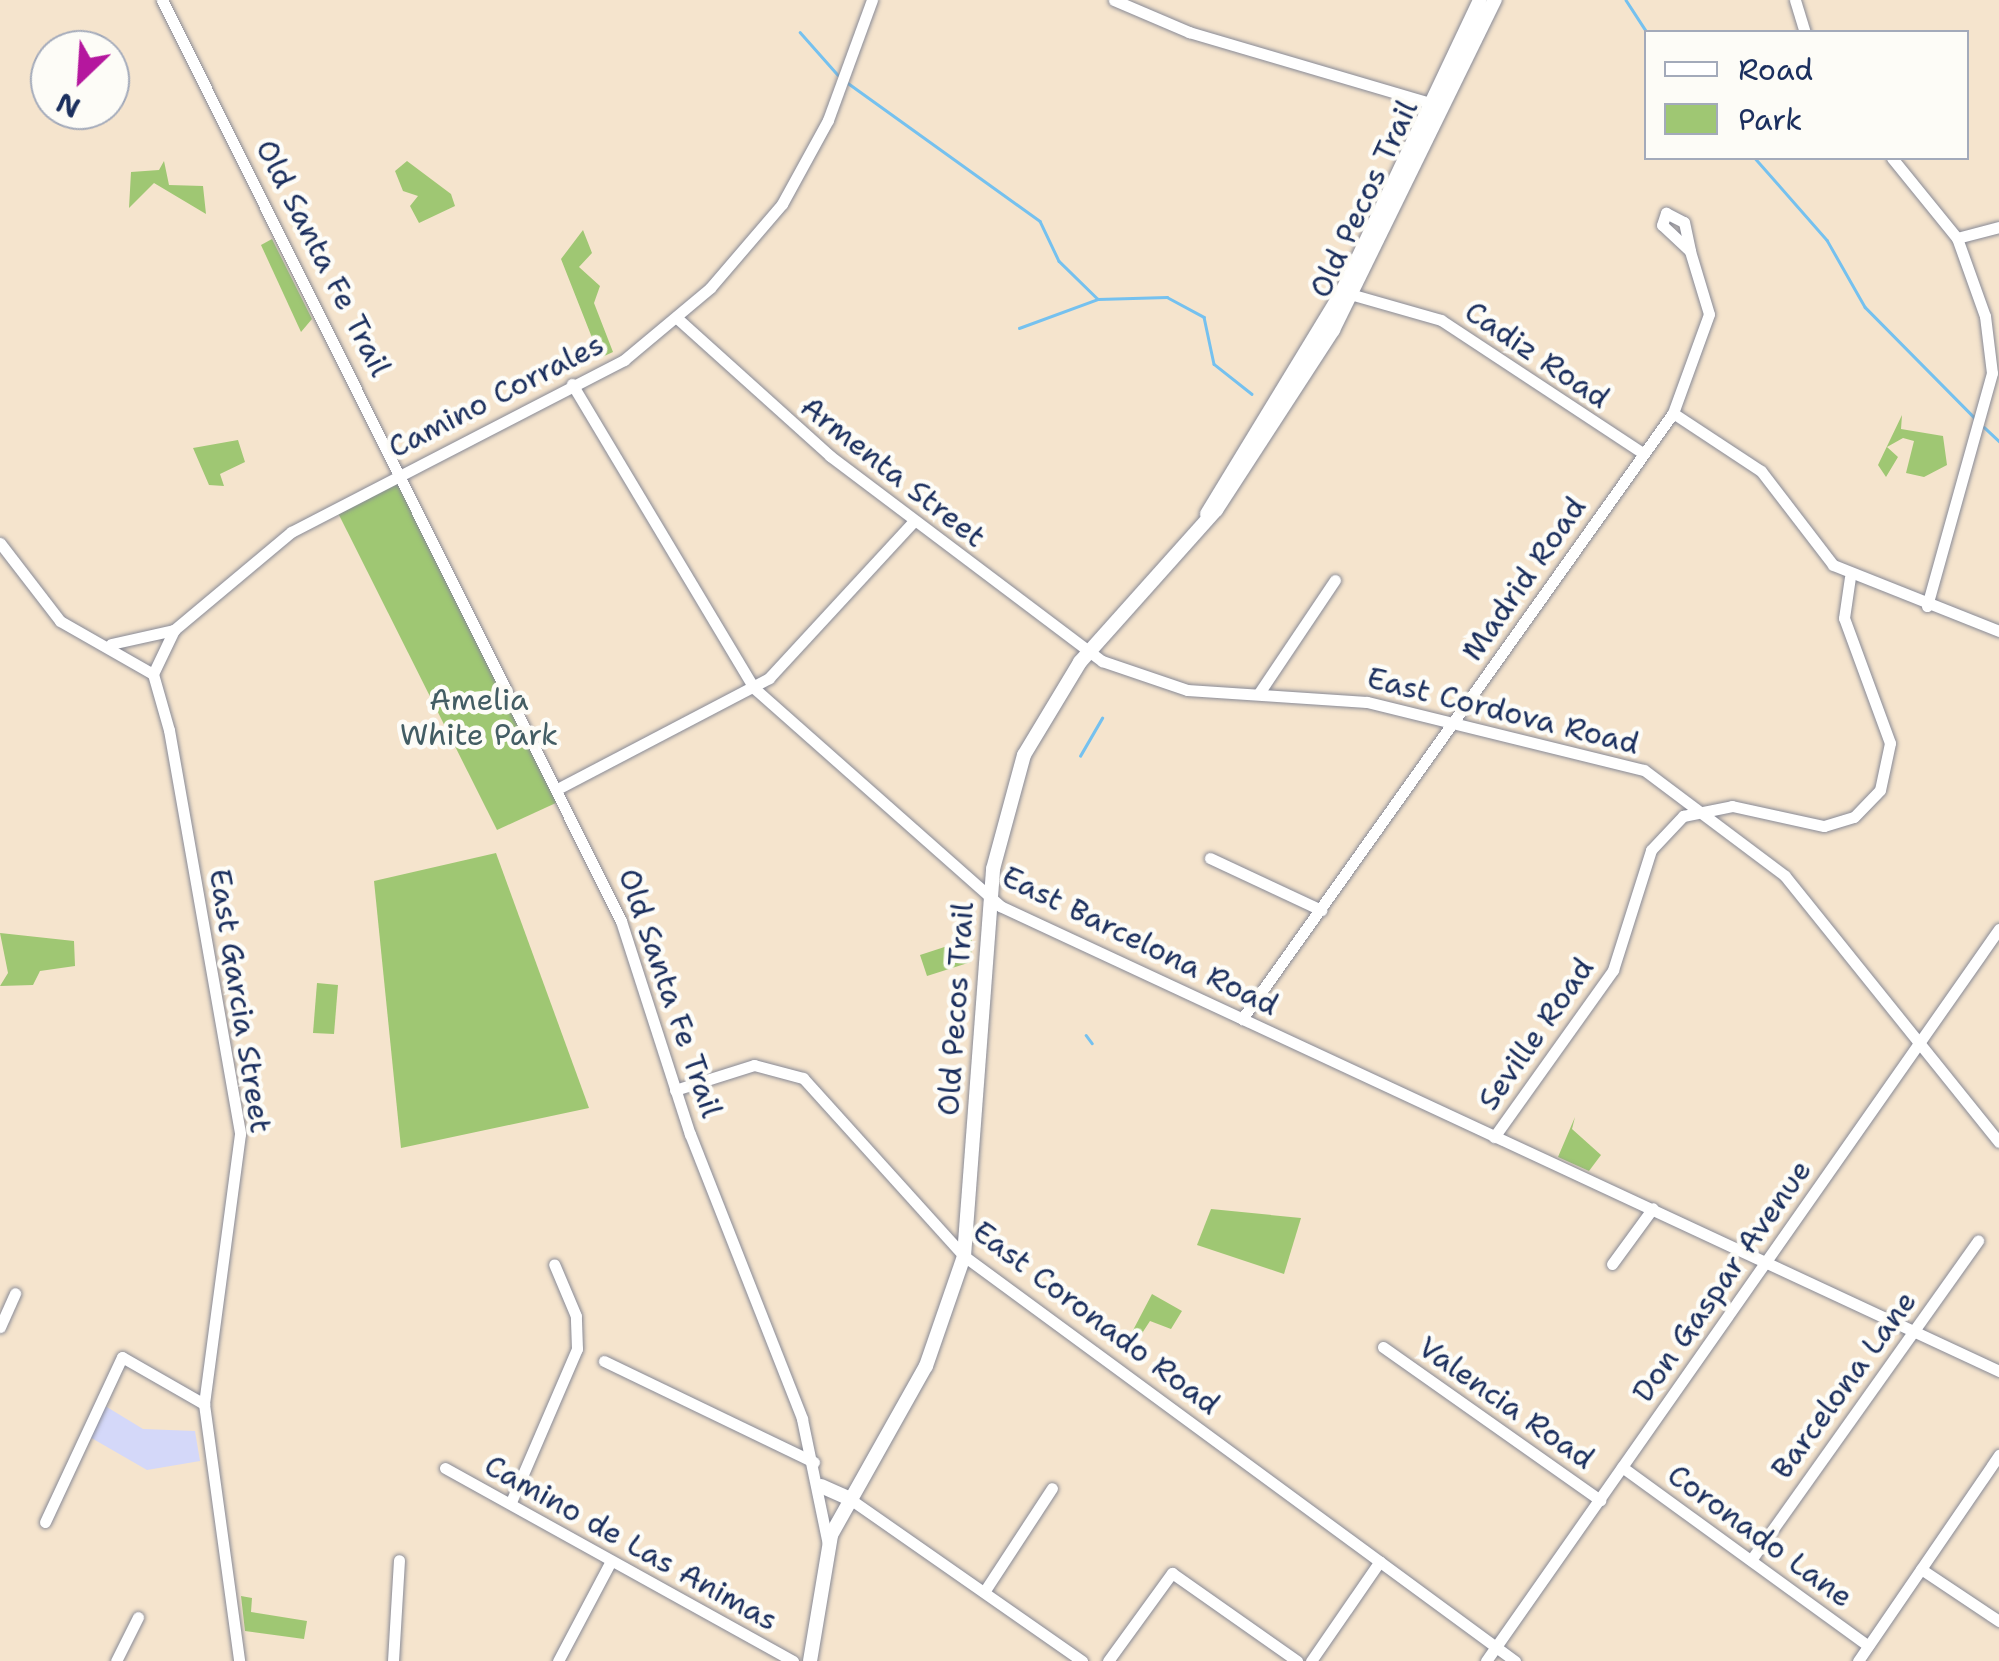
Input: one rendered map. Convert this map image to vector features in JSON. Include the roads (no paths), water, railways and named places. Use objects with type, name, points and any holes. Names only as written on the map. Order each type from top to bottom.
[{"type":"main road","name":"Old Pecos Trail","points":[[828,1544],[926,1366],[964,1256],[991,898],[1004,805],[1032,738],[1089,653],[1207,514],[1348,295],[1480,0]]},
{"type":"main road","name":"Old Pecos Trail","points":[[1432,105],[1496,0]]},
{"type":"main road","points":[[821,1486],[850,1499]]},
{"type":"main road","name":"Old Santa Fe Trail","points":[[810,1661],[828,1544]]},
{"type":"street","name":"Old Santa Fe Trail","points":[[162,0],[559,788],[622,921],[675,1090],[814,1462],[828,1544]]},
{"type":"street","name":"Camino Corrales","points":[[152,674],[174,630],[291,532],[624,360],[676,318],[782,204],[828,120],[872,0]]},
{"type":"street","points":[[1114,0],[1189,32],[1432,105]]},
{"type":"street","points":[[1795,0],[1804,30]]},
{"type":"street","points":[[1894,160],[1957,238],[1985,316],[1993,405],[1927,606]]},
{"type":"street","points":[[1957,238],[1999,226]]},
{"type":"street","name":"Madrid Road","points":[[1242,1019],[1673,413],[1708,331],[1690,251]]},
{"type":"street","name":"Cadiz Road","points":[[1348,295],[1441,320],[1643,453]]},
{"type":"street","name":"Armenta Street","points":[[676,318],[914,521],[1089,653]]},
{"type":"street","name":"East Barcelona Road","points":[[572,384],[754,688],[991,898],[1242,1019],[1999,1370]]},
{"type":"street","points":[[1673,413],[1761,471],[1813,544],[1850,577],[1999,631]]},
{"type":"street","points":[[559,788],[754,688],[914,521]]},
{"type":"street","points":[[0,544],[60,621],[112,644],[152,674]]},
{"type":"street","points":[[1699,810],[1732,806],[1824,826],[1854,817],[1880,790],[1890,743],[1844,618],[1850,577]]},
{"type":"street","points":[[1259,693],[1335,580]]},
{"type":"street","name":"Camino Corrales","points":[[112,644],[174,630]]},
{"type":"street","name":"East Cordova Road","points":[[1089,653],[1172,687],[1367,702],[1637,768],[1784,876],[1999,1142]]},
{"type":"street","name":"East Garcia Street","points":[[152,674],[240,1134],[204,1404],[239,1661]]},
{"type":"street","name":"Seville Road","points":[[1494,1137],[1613,970],[1650,850],[1699,810]]},
{"type":"street","points":[[1210,858],[1321,910]]},
{"type":"street","name":"Don Gaspar Avenue","points":[[1486,1661],[1999,929]]},
{"type":"street","name":"East Coronado Road","points":[[675,1090],[754,1065],[790,1070],[841,1114],[964,1256],[1515,1661]]},
{"type":"street","points":[[1612,1264],[1652,1208]]},
{"type":"street","name":"Barcelona Lane","points":[[1751,1560],[1978,1240]]},
{"type":"street","points":[[511,1502],[577,1349],[576,1316],[554,1264]]},
{"type":"street","points":[[0,1326],[15,1293]]},
{"type":"street","name":"Valencia Road","points":[[1383,1347],[1600,1500]]},
{"type":"street","points":[[45,1522],[122,1357],[204,1404]]},
{"type":"street","points":[[604,1362],[814,1462]]},
{"type":"street","points":[[1858,1661],[1999,1455]]},
{"type":"street","name":"Coronado Lane","points":[[1622,1467],[1868,1646]]},
{"type":"street","name":"Camino de Las Animas","points":[[445,1468],[793,1661]]},
{"type":"street","points":[[984,1592],[1052,1488]]},
{"type":"street","points":[[850,1499],[1082,1661]]},
{"type":"street","points":[[393,1661],[398,1560]]},
{"type":"street","points":[[558,1661],[612,1560]]},
{"type":"street","points":[[1311,1661],[1380,1561]]},
{"type":"street","points":[[1922,1569],[1999,1621]]},
{"type":"street","points":[[1108,1661],[1172,1573],[1298,1661]]},
{"type":"street","points":[[116,1661],[138,1617]]},
{"type":"waterway","points":[[1626,0],[1646,30]]},
{"type":"waterway","points":[[800,32],[838,75]]},
{"type":"waterway","points":[[848,83],[1040,221],[1059,261],[1098,299]]},
{"type":"waterway","points":[[1757,160],[1827,240],[1865,307],[1975,418]]},
{"type":"waterway","points":[[1019,328],[1098,299],[1167,297],[1204,317],[1214,364],[1252,394]]},
{"type":"waterway","points":[[1984,427],[1999,441]]},
{"type":"waterway","points":[[1080,756],[1102,718]]},
{"type":"waterway","points":[[1086,1035],[1092,1043]]},
{"type":"park label","name":"Amelia White Park","points":[[479,717]]}]
